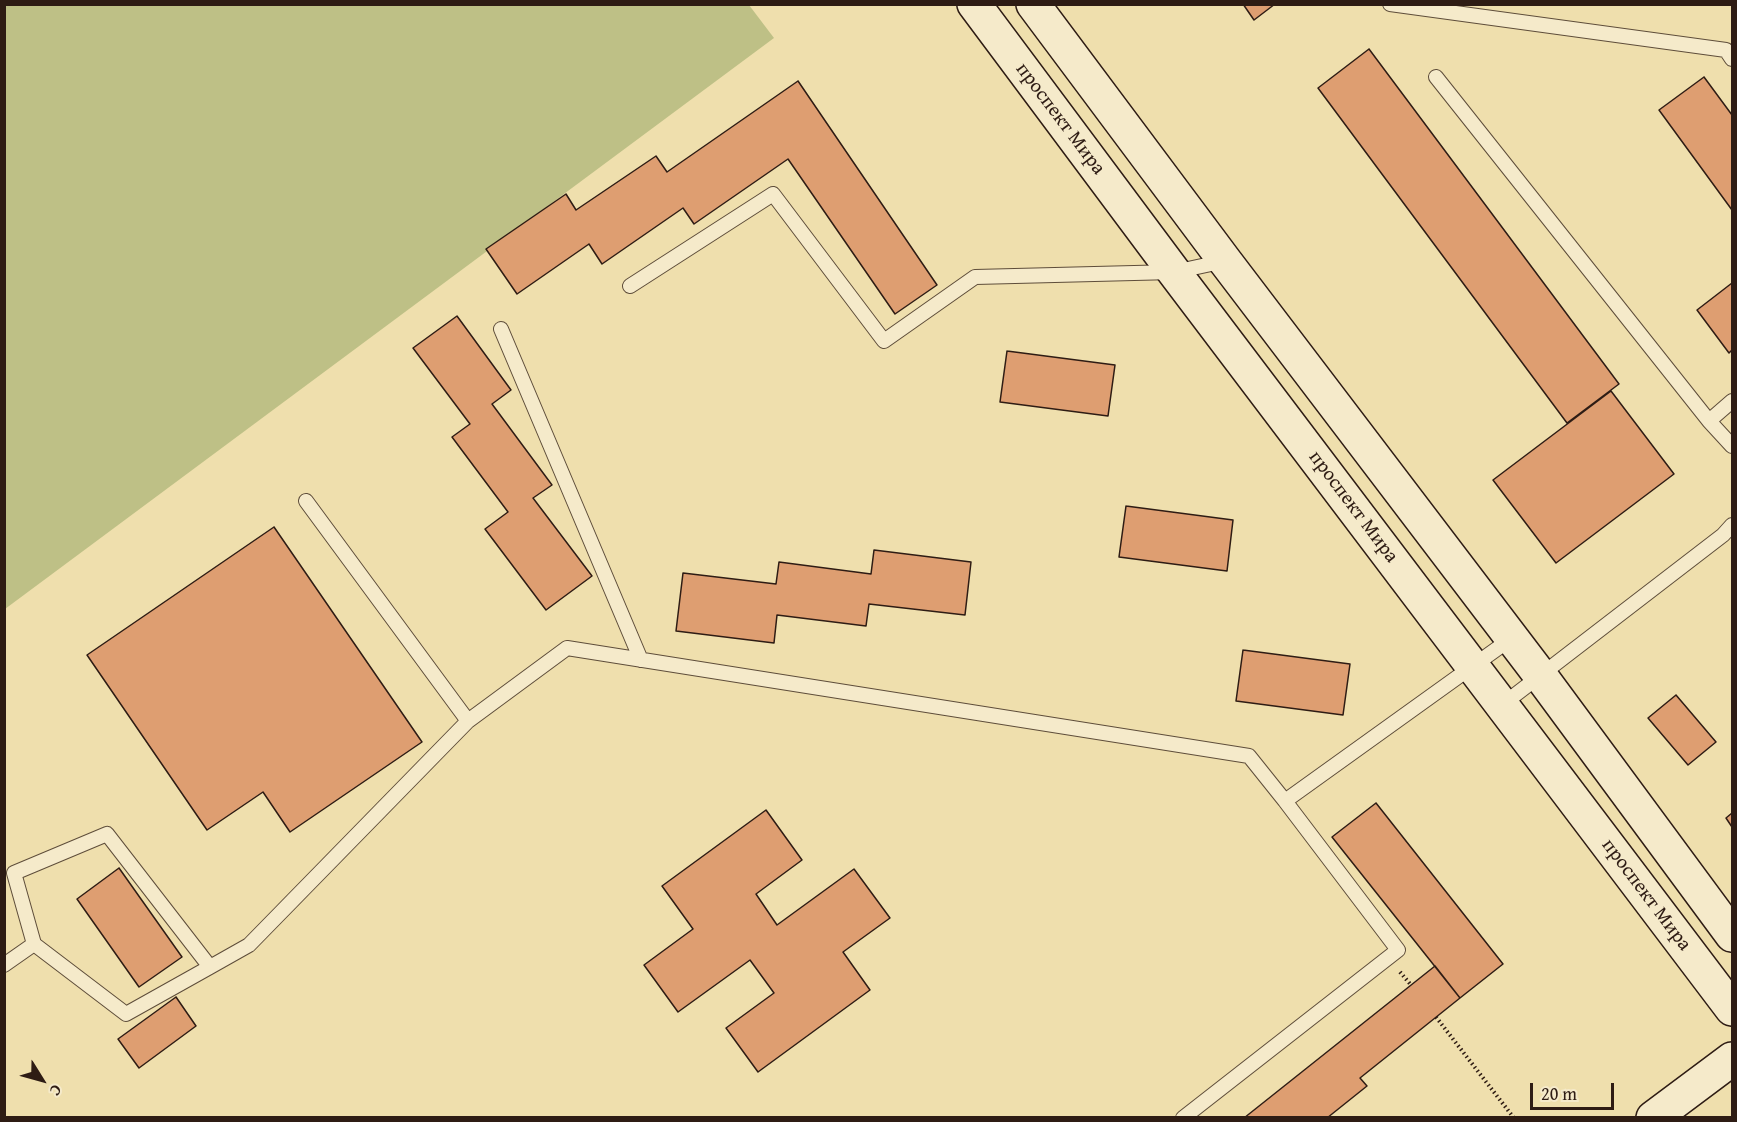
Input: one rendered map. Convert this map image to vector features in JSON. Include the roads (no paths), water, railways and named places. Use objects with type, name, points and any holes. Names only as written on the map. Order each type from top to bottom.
[{"type":"street","name":"проспект Мира","points":[[974,4],[1732,1010]]},
{"type":"street","points":[[1033,4],[1540,675],[1732,934]]},
{"type":"street","points":[[1653,1118],[1732,1059]]},
{"type":"lane","points":[[1390,4],[1726,50],[1732,59]]},
{"type":"lane","points":[[1436,77],[1709,421],[1732,446]]},
{"type":"lane","points":[[630,286],[773,194],[884,341],[975,277],[1174,272],[1225,261]]},
{"type":"lane","points":[[501,329],[641,660]]},
{"type":"lane","points":[[1709,421],[1732,401]]},
{"type":"lane","points":[[306,501],[468,721]]},
{"type":"lane","points":[[1502,705],[1723,535],[1732,525]]},
{"type":"lane","points":[[1285,801],[1512,638]]},
{"type":"lane","points":[[210,967],[107,834],[14,873],[34,944],[126,1014],[210,967],[249,945],[468,721],[567,648],[1249,756],[1398,950],[1183,1118]]},
{"type":"lane","points":[[4,965],[34,944]]}]
